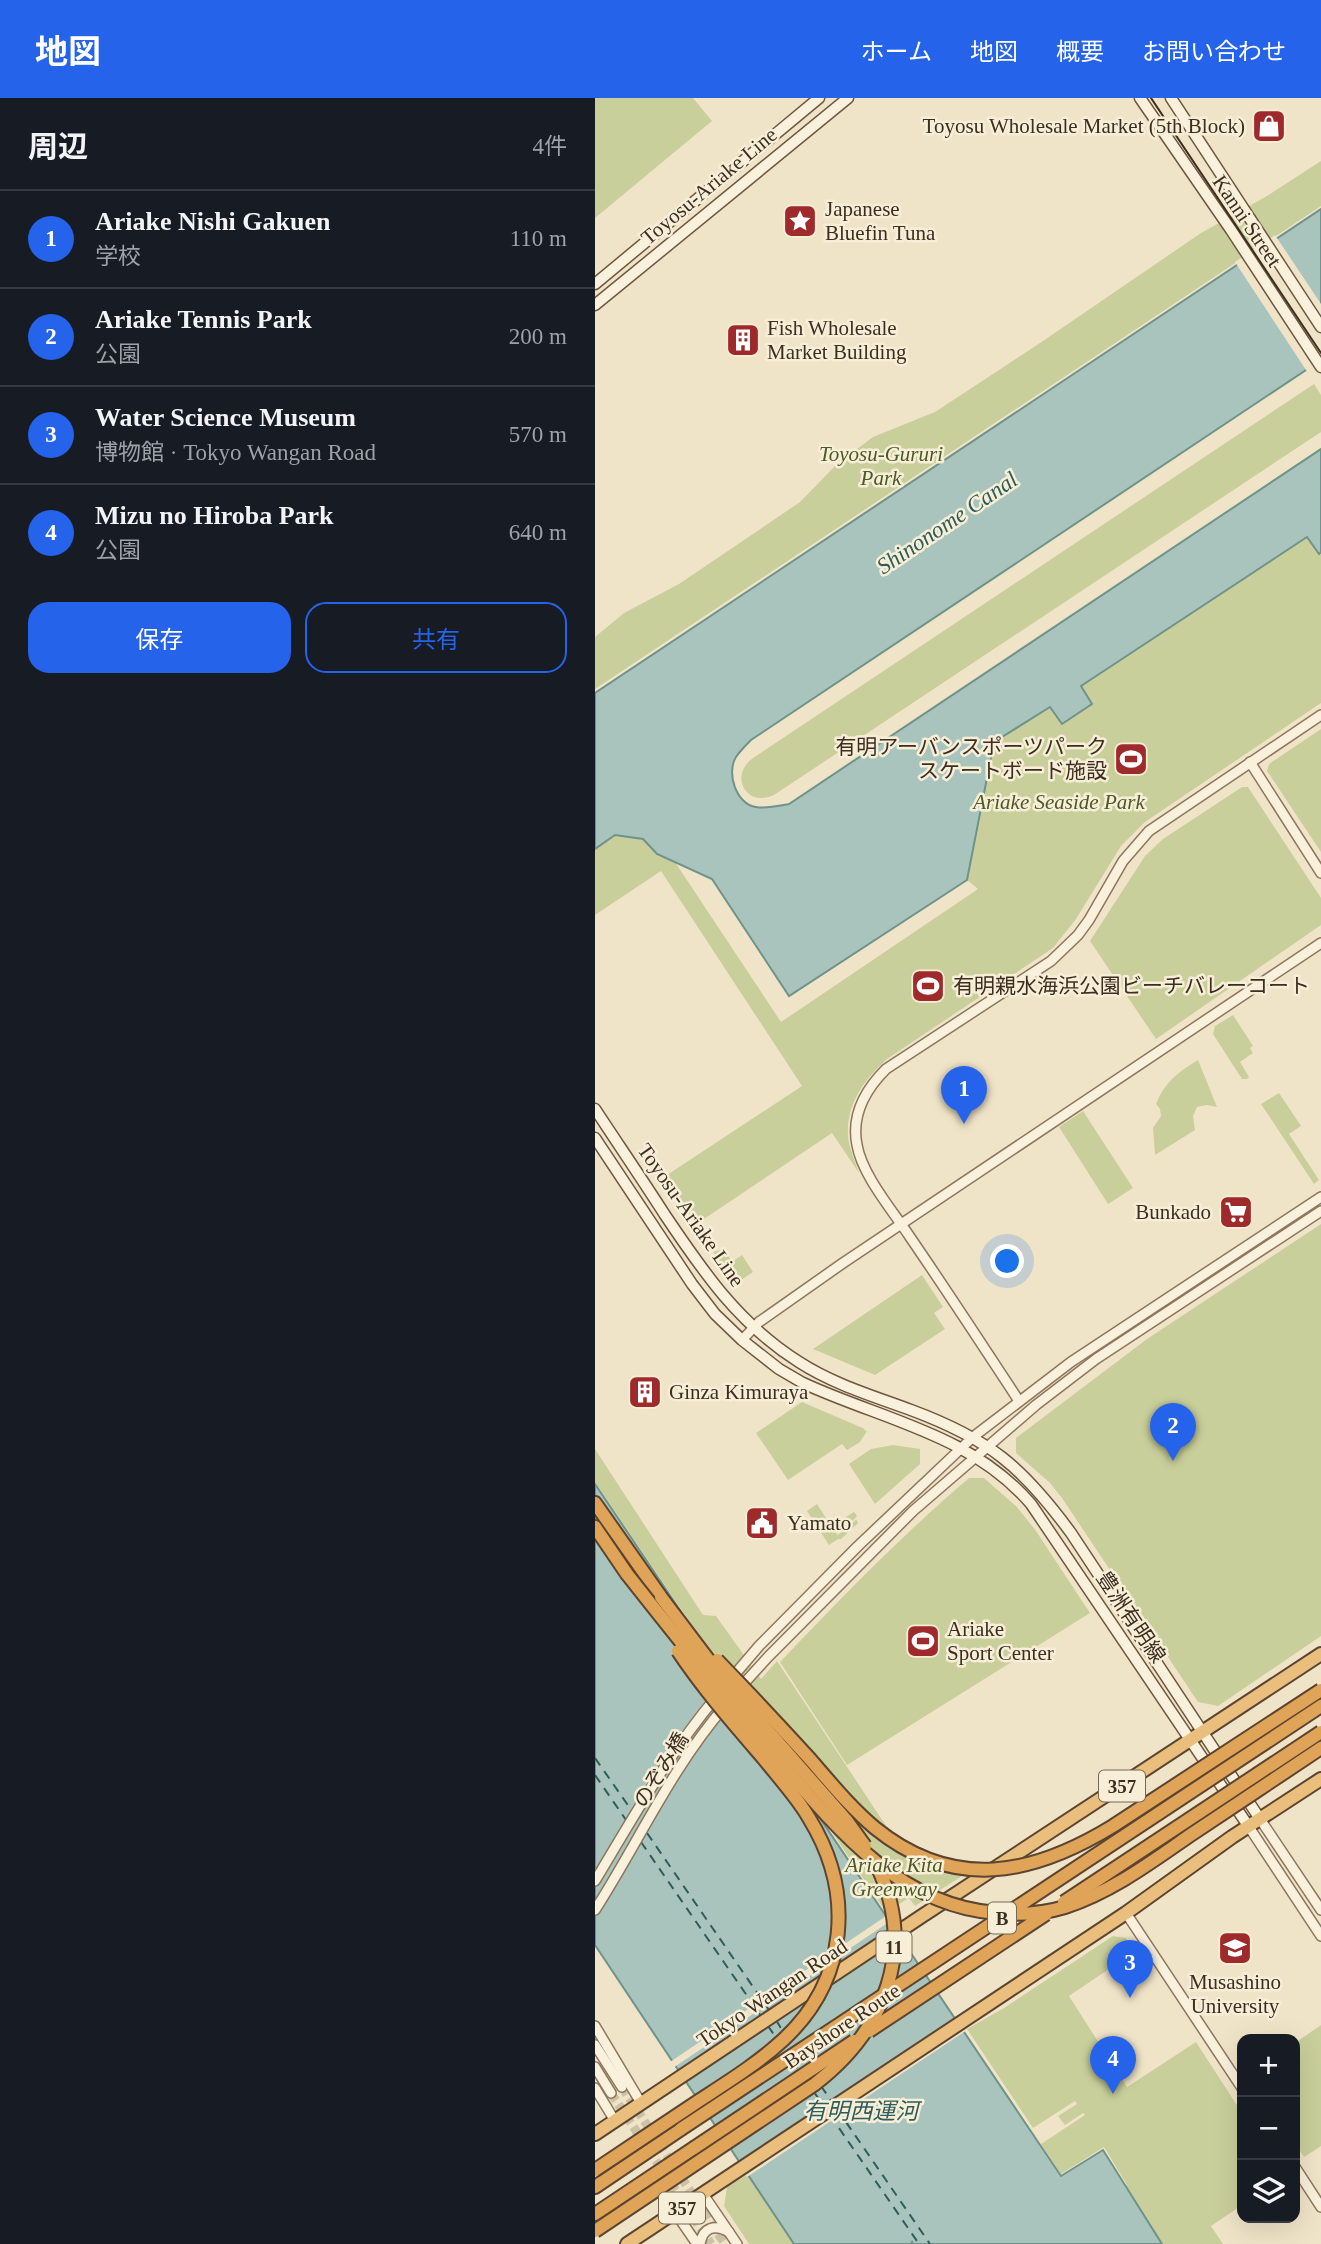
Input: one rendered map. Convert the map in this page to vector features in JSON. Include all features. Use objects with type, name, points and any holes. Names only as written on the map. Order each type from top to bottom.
[{"type":"highway","name":"11","points":[[595,1503],[726,1684],[847,1821],[880,1873],[894,1924],[893,1965],[887,1992],[867,2031],[849,2054],[828,2075],[799,2096],[595,2231]]},
{"type":"highway","points":[[595,1527],[699,1683],[788,1788],[809,1817],[824,1846],[834,1875],[839,1903],[839,1926],[833,1963],[823,1987],[805,2016],[784,2040],[750,2066],[595,2170]]},
{"type":"highway","points":[[627,1574],[715,1686],[855,1844],[883,1868],[922,1893],[964,1908],[1024,1914],[1048,1911],[1086,1899],[1126,1878],[1321,1748]]},
{"type":"highway","name":"11","points":[[661,1597],[858,1813],[887,1837],[914,1853],[930,1860],[961,1867],[1015,1867],[1072,1849],[1113,1826],[1321,1690]]},
{"type":"highway","name":"Tokyo Wangan Road","points":[[595,2134],[1321,1654]]},
{"type":"highway","name":"Bayshore Route","points":[[595,2187],[1321,1706]]},
{"type":"highway","name":"Bayshore Route","points":[[595,2214],[1321,1732]]},
{"type":"highway","name":"357","points":[[627,2244],[1126,1913],[1321,1779]]},
{"type":"main road","name":"Toyosu-Ariake Line","points":[[595,284],[818,98]]},
{"type":"main road","name":"Toyosu-Ariake Line","points":[[595,305],[848,98]]},
{"type":"main road","name":"Kanni Street","points":[[1140,98],[1321,367]]},
{"type":"main road","name":"Kanni Street","points":[[1171,98],[1321,327]]},
{"type":"main road","name":"Toyosu-Ariake Line","points":[[595,1109],[705,1274],[753,1328],[784,1352],[821,1375],[938,1420],[988,1446]]},
{"type":"main road","name":"Toyosu-Ariake Line","points":[[595,1139],[692,1284],[715,1314],[742,1340],[779,1369],[803,1383],[961,1448]]},
{"type":"main road","name":"豊洲有明線","points":[[988,1446],[1008,1461],[1045,1497],[1260,1819]]},
{"type":"main road","name":"豊洲有明線","points":[[961,1448],[999,1472],[1031,1504],[1249,1828]]},
{"type":"street","points":[[1020,1401],[871,1177],[857,1147],[856,1120],[860,1106],[872,1082],[886,1069],[1058,955],[1078,935],[1123,861],[1149,831],[1321,715]]},
{"type":"street","points":[[1250,762],[1321,873]]},
{"type":"street","points":[[742,1340],[776,1310],[901,1223],[1321,943]]},
{"type":"street","name":"のぞみ橋","points":[[595,1881],[693,1724],[759,1646],[891,1512],[973,1437],[1080,1356],[1321,1197]]},
{"type":"street","name":"のぞみ橋","points":[[595,1910],[691,1751],[719,1713],[768,1657],[913,1511],[1036,1405],[1096,1359],[1321,1211]]},
{"type":"street","points":[[1260,1819],[1321,1910]]},
{"type":"street","points":[[1249,1828],[1321,1936]]},
{"type":"street","points":[[1126,1913],[1237,2080]]},
{"type":"street","points":[[595,2026],[641,2103]]},
{"type":"street","points":[[595,2045],[622,2087]]},
{"type":"street","points":[[595,2067],[611,2094]]},
{"type":"street","points":[[595,2088],[615,2121]]},
{"type":"street","points":[[1300,2175],[1321,2207]]},
{"type":"street","points":[[703,2194],[737,2244]]},
{"type":"street","points":[[675,2213],[698,2244],[702,2235],[713,2227],[729,2232]]},
{"type":"green space","points":[[595,98],[693,98],[712,121],[595,218]]},
{"type":"green space","name":"Toyosu-Gururi Park","points":[[1321,161],[1321,206],[595,689],[595,637],[624,613],[679,584],[800,502],[837,464],[873,437],[935,412],[1201,233],[1267,196]]},
{"type":"green space","points":[[1314,384],[1321,395],[1321,432],[774,795],[756,797],[744,788],[742,773],[753,758]]},
{"type":"green space","name":"Ariake Seaside Park","points":[[1307,537],[1319,553],[1321,552],[1321,703],[1145,822],[1121,846],[1076,919],[1053,948],[879,1067],[864,1083],[850,1113],[849,1141],[859,1173],[832,1133],[695,1225],[664,1177],[802,1086],[661,871],[595,915],[595,849],[615,835],[643,839],[657,853],[675,862],[781,1022],[978,889],[967,880],[994,742],[1050,707],[1062,724],[1091,704],[1081,686]]},
{"type":"green space","points":[[1321,729],[1321,852],[1267,771],[1269,764]]},
{"type":"green space","points":[[1242,787],[1248,787],[1321,898],[1321,925],[1156,1039],[1090,941],[1145,856],[1163,839]]},
{"type":"green space","points":[[1233,1015],[1253,1046],[1250,1048],[1253,1053],[1240,1062],[1249,1077],[1247,1079],[1242,1079],[1213,1034],[1215,1026]]},
{"type":"green space","points":[[1198,1060],[1217,1107],[1197,1107],[1193,1116],[1195,1130],[1155,1155],[1153,1128],[1161,1116],[1156,1104],[1173,1078]]},
{"type":"green space","points":[[1279,1093],[1301,1126],[1289,1134],[1319,1180],[1314,1184],[1261,1104]]},
{"type":"green space","points":[[1083,1111],[1133,1188],[1108,1204],[1059,1127]]},
{"type":"green space","points":[[1321,1224],[1321,1636],[1218,1706],[1198,1702],[1062,1498],[1050,1483],[1016,1453],[1016,1438],[1147,1339]]},
{"type":"green space","points":[[724,1249],[732,1262],[742,1255],[753,1272],[737,1283],[713,1252]]},
{"type":"green space","points":[[922,1275],[943,1307],[934,1313],[945,1329],[875,1375],[813,1349]]},
{"type":"green space","points":[[802,1402],[867,1431],[860,1442],[847,1450],[842,1444],[788,1480],[756,1433]]},
{"type":"green space","points":[[893,1445],[920,1449],[920,1464],[875,1504],[849,1464],[871,1449]]},
{"type":"green space","name":"Ariake Kita Greenway","points":[[595,1449],[703,1615],[716,1616],[761,1679],[777,1661],[902,1850],[970,1871],[915,1906],[909,1898],[886,1912],[595,1482]]},
{"type":"green space","name":"Ariake Sport Center","points":[[969,1478],[984,1478],[1017,1507],[1090,1613],[847,1765],[780,1662],[896,1544]]},
{"type":"green space","points":[[817,1504],[831,1526],[854,1512],[857,1516],[836,1532],[837,1535],[849,1528],[856,1519],[858,1523],[841,1539],[829,1545],[807,1511]]},
{"type":"green space","points":[[1113,1936],[1126,1938],[1134,1952],[1069,1996],[1127,2087],[1196,2042],[1237,2105],[1237,2208],[1211,2226],[1223,2244],[1159,2244],[1077,2222],[1127,2185],[1104,2147],[1061,2174],[1041,2144],[1085,2115],[1083,2113],[1065,2125],[1058,2116],[1077,2104],[1075,2101],[1033,2128],[967,2029],[1004,2008]]},
{"type":"green space","points":[[1321,2025],[1321,2146],[1304,2157],[1300,2151],[1300,2040]]},
{"type":"green space","points":[[748,2174],[795,2244],[749,2244],[724,2206],[727,2187]]},
{"type":"water","name":"Shinonome Canal","points":[[1321,209],[1321,360],[751,740],[736,757],[733,779],[743,800],[760,808],[789,804],[1321,449],[1319,554],[1307,537],[1081,686],[1092,704],[1062,724],[1050,707],[994,742],[967,880],[789,996],[712,879],[657,854],[643,839],[615,835],[595,849],[595,693]]},
{"type":"water","name":"有明西運河","points":[[595,1484],[1061,2176],[1103,2150],[1162,2244],[794,2244],[595,1945]]},
{"type":"pier","points":[[1275,235],[1321,304],[1321,364],[1308,373],[1235,262]]},
{"type":"pier","points":[[889,1914],[892,1920],[673,2068],[670,2062]]},
{"type":"pier","points":[[957,2016],[967,2030],[747,2177],[737,2163]]},
{"type":"ferry route","points":[[595,1758],[632,1811]]},
{"type":"ferry route","points":[[595,1775],[626,1820]]},
{"type":"ferry route","points":[[647,1833],[769,2010]]},
{"type":"ferry route","points":[[641,1842],[761,2016]]},
{"type":"ferry route","points":[[776,2020],[784,2033]]},
{"type":"ferry route","points":[[768,2026],[777,2039]]},
{"type":"ferry route","points":[[792,2061],[799,2070]]},
{"type":"ferry route","points":[[821,2086],[832,2102]]},
{"type":"ferry route","points":[[814,2092],[825,2108]]},
{"type":"ferry route","points":[[837,2109],[930,2244]]},
{"type":"ferry route","points":[[830,2115],[919,2244]]},
{"type":"tunnel","points":[[622,2087],[725,2244]]},
{"type":"tunnel","points":[[611,2093],[711,2244]]},
{"type":"tram line","points":[[1151,98],[1321,353]]},
{"type":"place","name":"Toyosu Wholesale Market (5th Block)","points":[[1269,126]]},
{"type":"place","name":"Japanese Bluefin Tuna","points":[[800,221]]},
{"type":"place","name":"Fish Wholesale Market Building","points":[[743,340]]},
{"type":"place","name":"有明アーバンスポーツパーク スケートボード施設","points":[[1131,759]]},
{"type":"place","name":"有明親水海浜公園ビーチバレーコート","points":[[928,986]]},
{"type":"place","name":"Ariake Nishi Gakuen","points":[[964,1124]]},
{"type":"place","name":"Bunkado","points":[[1236,1212]]},
{"type":"place","name":"Ginza Kimuraya","points":[[645,1392]]},
{"type":"place","name":"Ariake Tennis Park","points":[[1173,1461]]},
{"type":"place","name":"Yamato","points":[[762,1523]]},
{"type":"place","name":"Ariake Sport Center","points":[[923,1641]]},
{"type":"place","name":"Musashino University","points":[[1235,1948]]},
{"type":"place","name":"Water Science Museum","points":[[1130,1998]]},
{"type":"place","name":"Mizu no Hiroba Park","points":[[1113,2094]]}]
